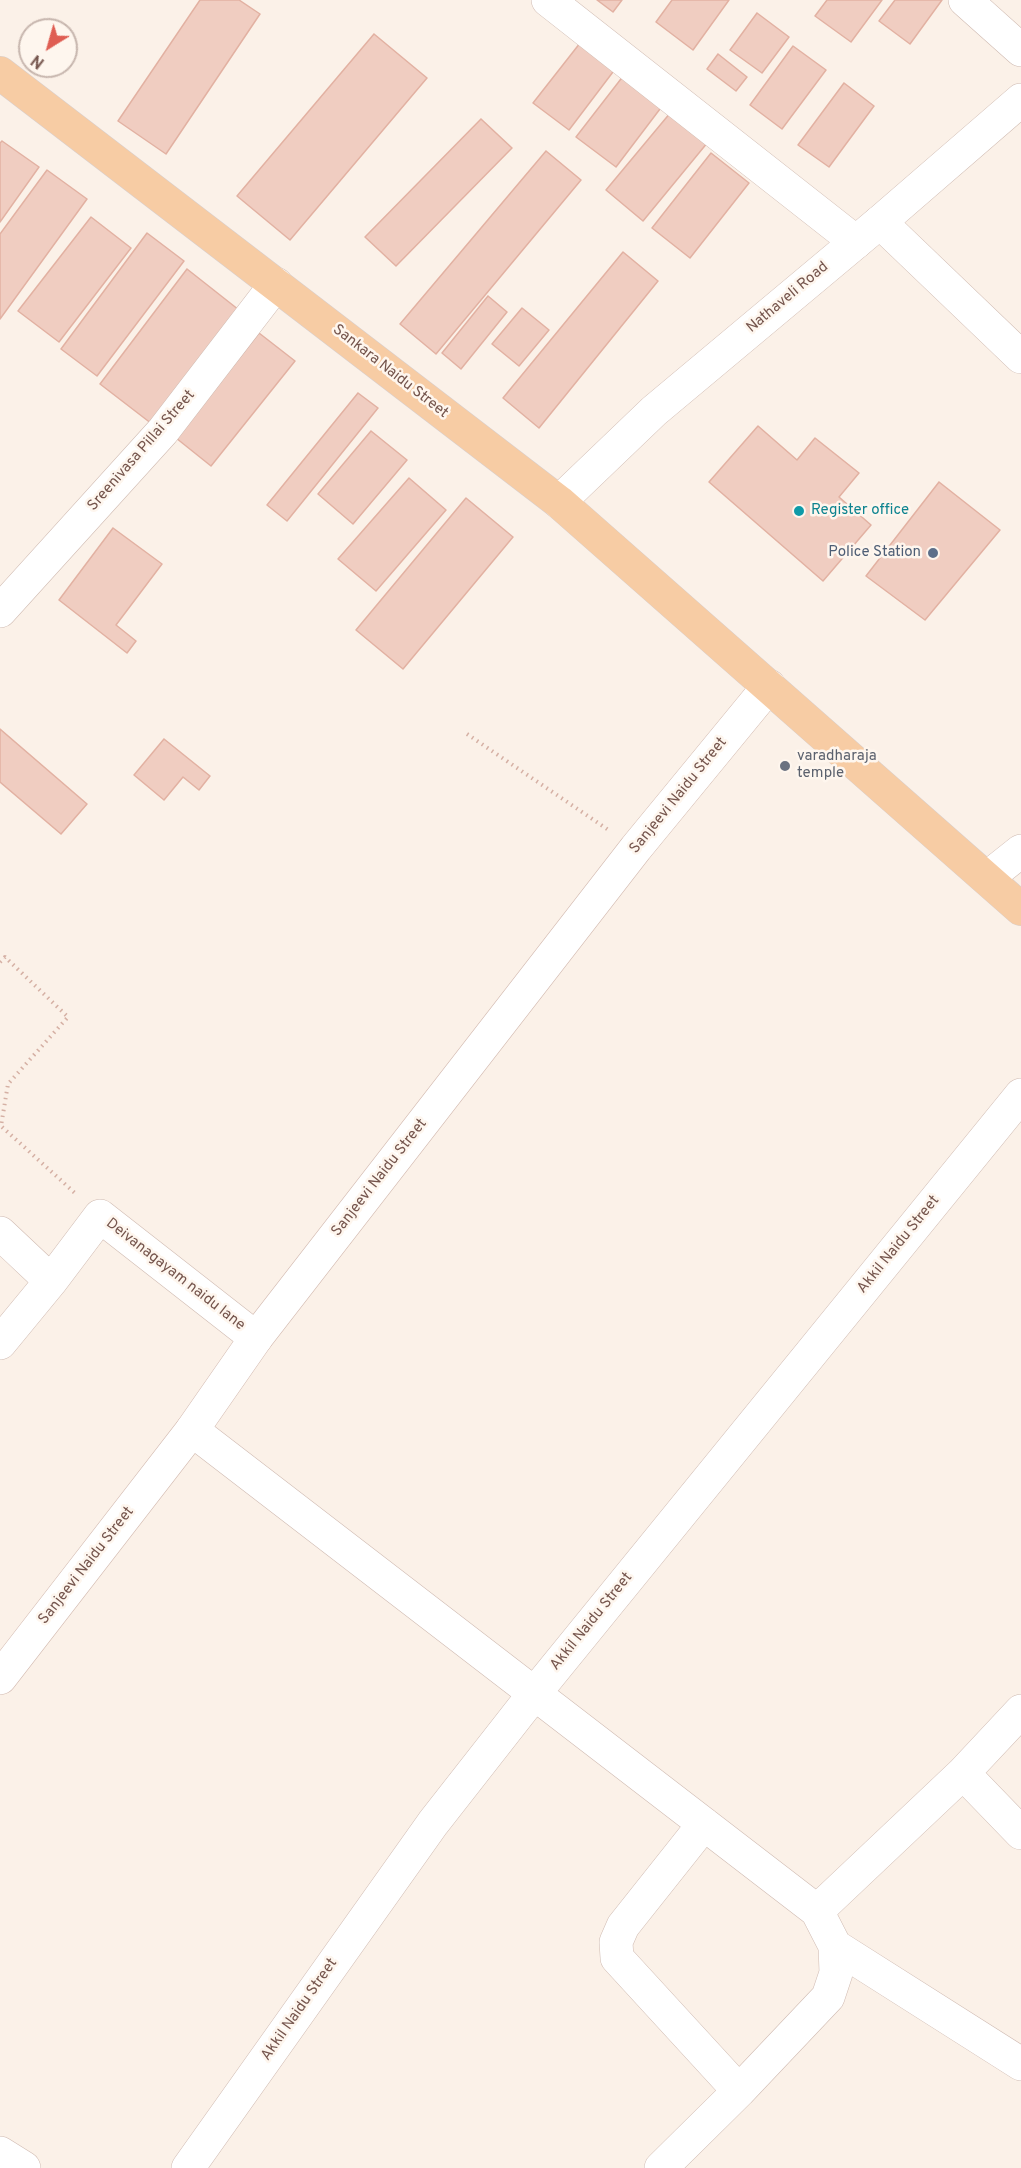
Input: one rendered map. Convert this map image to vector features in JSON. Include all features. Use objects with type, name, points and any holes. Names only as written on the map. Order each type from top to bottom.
[{"type":"main road","name":"Sankara Naidu Street","points":[[0,73],[559,502],[1021,909]]},
{"type":"street","points":[[548,0],[868,232],[1021,357]]},
{"type":"street","points":[[965,0],[1021,50]]},
{"type":"street","name":"Nathaveli Road","points":[[559,502],[654,411],[1021,100]]},
{"type":"street","name":"Sreenivasa Pillai Street","points":[[0,611],[163,431],[276,284]]},
{"type":"street","name":"Sanjeevi Naidu Street","points":[[0,1678],[192,1430],[256,1338],[636,848],[769,686]]},
{"type":"street","points":[[987,878],[1021,851]]},
{"type":"street","name":"Akkil Naidu Street","points":[[188,2168],[433,1823],[534,1694],[1021,1095]]},
{"type":"street","name":"Deivanagayam naidu lane","points":[[0,1343],[100,1216],[256,1338]]},
{"type":"street","points":[[0,1233],[51,1281]]},
{"type":"street","points":[[192,1430],[817,1911],[835,1946],[836,1973],[828,1996],[739,2091],[661,2168]]},
{"type":"street","points":[[817,1911],[963,1773],[1021,1711]]},
{"type":"street","points":[[963,1773],[1021,1833]]},
{"type":"street","points":[[704,1824],[623,1926],[616,1942],[617,1958],[739,2091]]},
{"type":"street","points":[[835,1946],[1021,2064]]},
{"type":"street","points":[[0,2152],[24,2168]]},
{"type":"path","points":[[467,734],[636,848]]},
{"type":"path","points":[[0,962],[5,957],[68,1017],[8,1084],[1,1126],[100,1216]]},
{"type":"building","points":[[200,0],[239,0],[260,14],[166,154],[118,121]]},
{"type":"building","points":[[597,0],[622,0],[613,12]]},
{"type":"building","points":[[672,0],[729,0],[693,50],[656,22]]},
{"type":"building","points":[[827,0],[882,0],[851,42],[815,16]]},
{"type":"building","points":[[895,0],[942,0],[910,44],[879,21]]},
{"type":"building","points":[[757,13],[789,37],[762,73],[730,50]]},
{"type":"building","points":[[374,34],[427,78],[290,240],[237,196]]},
{"type":"building","points":[[584,38],[619,64],[569,130],[533,103]]},
{"type":"building","points":[[793,46],[826,70],[782,129],[750,105]]},
{"type":"building","points":[[718,54],[747,77],[736,91],[707,69]]},
{"type":"building","points":[[624,75],[663,105],[616,167],[576,137]]},
{"type":"building","points":[[844,83],[874,106],[829,167],[798,145]]},
{"type":"building","points":[[671,112],[708,142],[643,221],[606,190]]},
{"type":"building","points":[[481,119],[512,148],[396,266],[365,237]]},
{"type":"building","points":[[2,141],[39,167],[0,222],[0,143]]},
{"type":"building","points":[[546,151],[581,180],[436,354],[400,324]]},
{"type":"building","points":[[711,153],[749,183],[690,258],[652,228]]},
{"type":"building","points":[[47,170],[87,199],[0,319],[0,234]]},
{"type":"building","points":[[91,217],[131,248],[59,342],[18,311]]},
{"type":"building","points":[[147,233],[184,261],[97,376],[61,349]]},
{"type":"building","points":[[623,252],[658,281],[539,428],[503,398]]},
{"type":"building","points":[[187,269],[239,310],[152,424],[100,384]]},
{"type":"building","points":[[488,296],[507,312],[461,369],[442,353]]},
{"type":"building","points":[[522,308],[549,330],[519,366],[492,344]]},
{"type":"building","points":[[259,333],[295,361],[211,466],[176,438]]},
{"type":"building","points":[[358,393],[378,408],[287,521],[267,505]]},
{"type":"building","name":"Register office","points":[[758,426],[797,460],[815,438],[859,473],[839,497],[871,525],[823,581],[709,482]]},
{"type":"building","points":[[371,431],[407,460],[353,524],[318,494]]},
{"type":"building","points":[[409,478],[446,510],[376,591],[338,559]]},
{"type":"building","name":"Police Station","points":[[939,482],[1000,530],[925,620],[866,576]]},
{"type":"building","points":[[466,498],[513,537],[403,669],[356,630]]},
{"type":"building","points":[[113,528],[162,564],[116,625],[136,641],[127,653],[59,600]]},
{"type":"building","points":[[0,729],[87,804],[61,834],[0,782]]},
{"type":"building","points":[[164,739],[210,776],[199,790],[183,777],[164,800],[134,775]]},
{"type":"place","name":"Register office","points":[[799,511]]},
{"type":"place","name":"Police Station","points":[[933,553]]},
{"type":"place","name":"varadharaja temple","points":[[785,766]]}]
